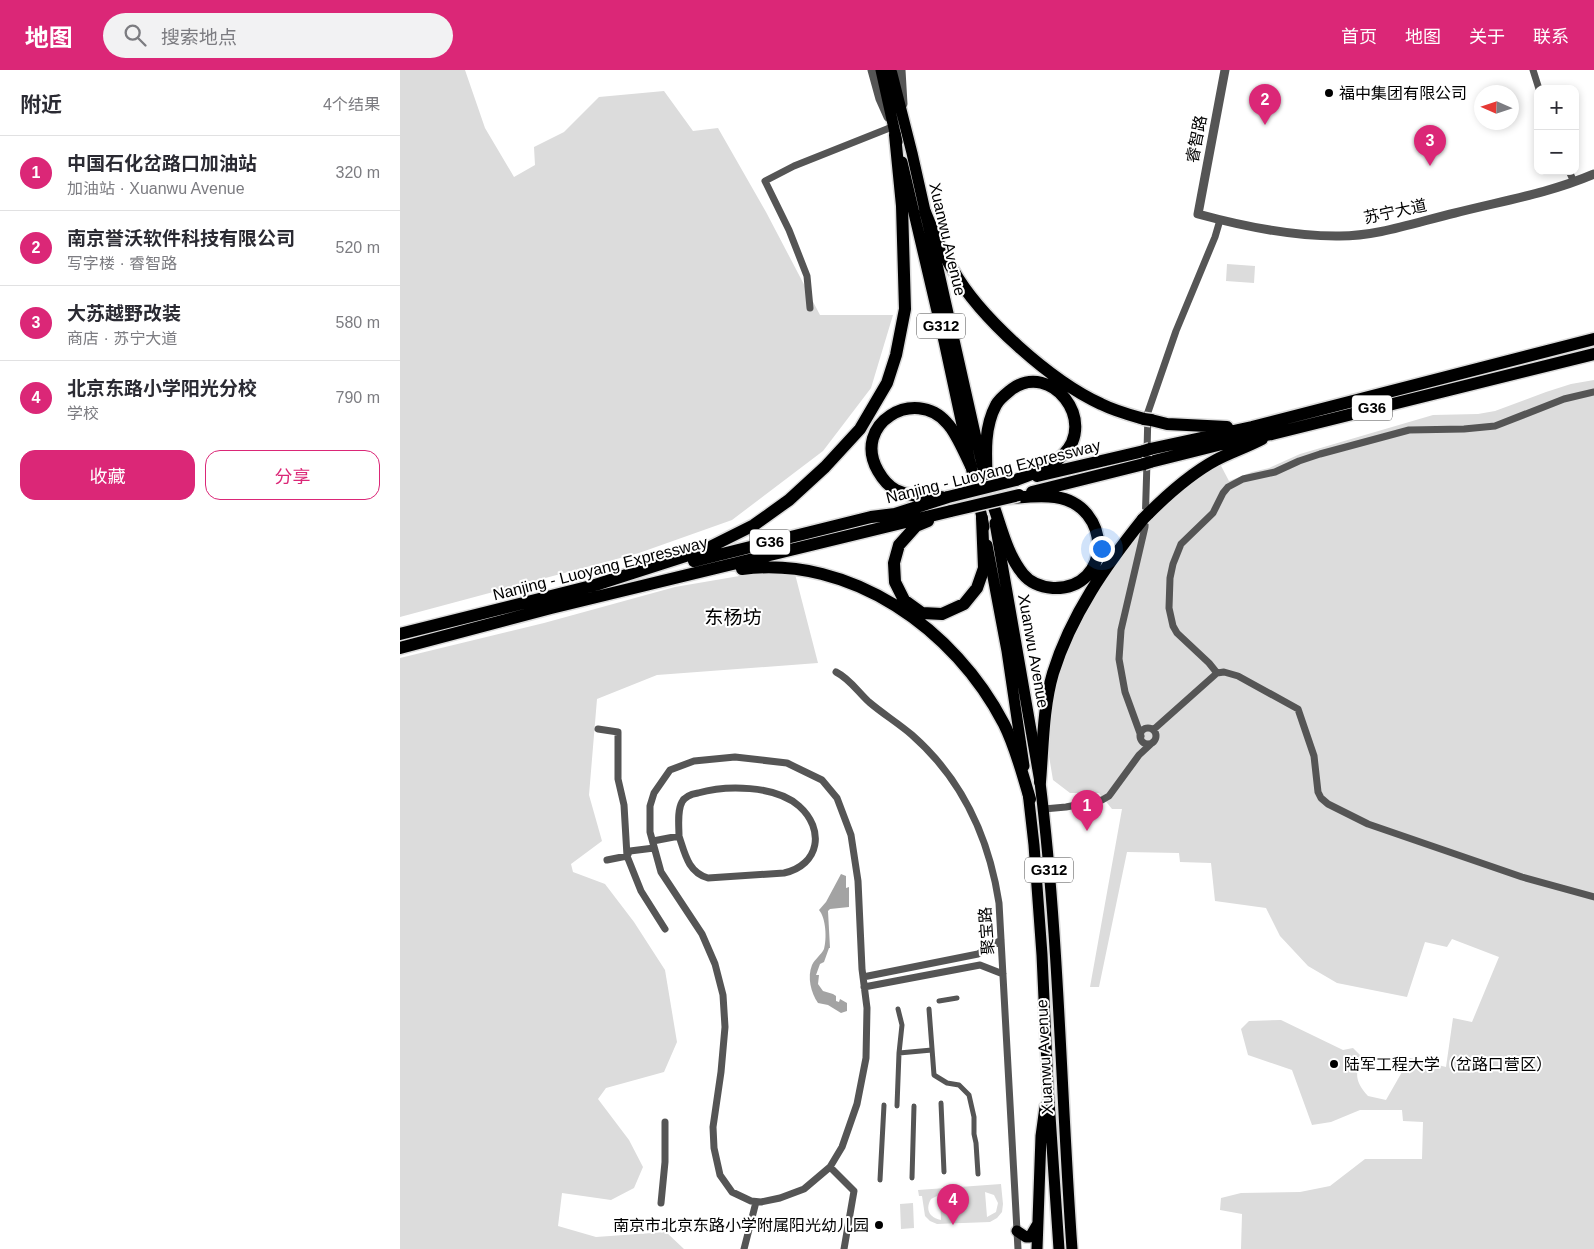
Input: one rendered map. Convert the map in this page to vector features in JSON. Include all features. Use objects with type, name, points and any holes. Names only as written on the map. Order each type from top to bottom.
[{"type":"highway","name":"Xuanwu Avenue","points":[[881,70],[944,341],[982,518],[1007,651],[1030,799],[1041,945],[1059,1249]]},
{"type":"highway","name":"Xuanwu Avenue","points":[[891,70],[988,489],[1040,782],[1044,809],[1055,951],[1072,1249]]},
{"type":"highway","points":[[592,586],[704,550],[754,525],[789,500],[825,467],[860,429],[887,383],[896,355],[905,309],[902,206],[894,131]]},
{"type":"highway","points":[[925,212],[953,271],[975,303],[1009,338],[1041,365],[1100,404],[1127,415],[1167,424],[1252,426]]},
{"type":"highway","name":"Nanjing - Luoyang Expressway","points":[[400,648],[663,581],[1020,496],[1147,456],[1252,426],[1594,339]]},
{"type":"highway","name":"Nanjing - Luoyang Expressway","points":[[400,634],[871,517],[895,514],[948,497],[1016,480],[1272,434],[1594,354]]},
{"type":"highway","points":[[1016,480],[1037,472],[1052,463],[1063,455],[1072,442],[1076,422],[1069,403],[1054,388],[1039,383],[1017,386],[1006,393],[996,404],[987,433],[988,489],[1005,540],[1024,576],[1038,585],[1060,588],[1075,583],[1086,576],[1094,566],[1099,548],[1099,541],[1092,520],[1073,504],[1056,497],[1020,496]]},
{"type":"highway","points":[[948,497],[912,495],[895,489],[882,478],[874,464],[871,447],[875,432],[881,421],[904,409],[922,408],[935,413],[947,423],[971,466]]},
{"type":"highway","points":[[1040,782],[1048,702],[1053,674],[1062,648],[1077,616],[1100,576],[1146,516],[1172,491],[1217,460],[1272,434]]},
{"type":"highway","points":[[952,511],[916,526],[899,545],[894,562],[895,582],[904,600],[922,613],[942,614],[964,604],[977,588],[984,568],[982,518]]},
{"type":"highway","points":[[663,581],[764,566],[800,569],[835,576],[886,599],[919,622],[948,647],[990,700],[1004,724],[1016,752],[1030,799]]},
{"type":"highway","points":[[1037,1249],[1041,1136],[1048,1086]]},
{"type":"highway","points":[[1017,1231],[1026,1237],[1030,1237],[1039,1221]]},
{"type":"street","points":[[810,308],[807,276],[790,230],[765,181],[794,166],[894,131],[880,99],[872,70]]},
{"type":"street","points":[[901,70],[904,122]]},
{"type":"street","name":"睿智路","points":[[1198,214],[1225,70]]},
{"type":"street","points":[[1533,70],[1539,85]]},
{"type":"street","name":"苏宁大道","points":[[1198,214],[1220,220],[1299,233],[1337,236],[1354,235],[1403,226],[1536,194],[1594,174]]},
{"type":"street","points":[[1571,175],[1574,182]]},
{"type":"street","points":[[1139,755],[1142,746],[1141,737],[1125,692],[1120,659],[1121,630],[1145,527],[1148,412],[1176,331],[1205,262],[1220,220]]},
{"type":"street","points":[[1217,672],[1172,626],[1169,608],[1170,578],[1181,544],[1213,513],[1228,487],[1243,479],[1275,472],[1320,454],[1409,430],[1473,429],[1495,426],[1564,399],[1594,392]]},
{"type":"street","name":"聚宝路","points":[[836,672],[843,675],[869,702],[912,735],[935,758],[956,784],[977,822],[986,848],[994,875],[999,903],[1018,1249]]},
{"type":"street","points":[[1141,737],[1143,730],[1151,729],[1217,672],[1238,676],[1298,709],[1314,756],[1318,792],[1321,798],[1328,804],[1368,824],[1522,877],[1594,897]]},
{"type":"street","points":[[1044,809],[1102,800],[1109,796],[1139,755],[1153,742],[1156,736],[1151,729],[1136,722]]},
{"type":"street","points":[[598,729],[618,732],[618,779],[624,805],[628,856],[640,891],[665,929]]},
{"type":"street","points":[[1141,737],[1146,743],[1153,742]]},
{"type":"street","points":[[735,757],[787,763],[822,780],[837,798],[851,835],[858,881],[863,977],[867,1008],[866,1058],[857,1104],[842,1146],[830,1167],[804,1190],[780,1198],[756,1202],[732,1192],[720,1175],[714,1148],[713,1127],[721,1072],[724,1027],[723,996],[715,964],[702,934],[661,872],[650,832],[650,806],[654,794],[670,770],[694,761],[735,757]]},
{"type":"street","points":[[734,788],[765,791],[784,797],[799,806],[809,820],[815,835],[815,844],[810,858],[804,866],[794,870],[784,873],[708,878],[699,875],[692,869],[679,836],[679,818],[682,802],[688,796],[703,791],[734,788]]},
{"type":"street","points":[[628,856],[630,851],[679,836]]},
{"type":"street","points":[[607,860],[628,856]]},
{"type":"street","points":[[863,977],[978,954],[1001,940]]},
{"type":"street","points":[[864,987],[980,965],[1003,974]]},
{"type":"street","points":[[939,1001],[957,998]]},
{"type":"street","points":[[897,1106],[902,1025],[898,1009]]},
{"type":"street","points":[[929,1009],[934,1075],[947,1083],[959,1085],[969,1095],[974,1117],[978,1174]]},
{"type":"street","points":[[899,1053],[932,1050]]},
{"type":"street","points":[[941,1103],[944,1172]]},
{"type":"street","points":[[880,1180],[884,1105]]},
{"type":"street","points":[[912,1178],[914,1106]]},
{"type":"street","points":[[661,1203],[665,1162],[665,1122]]},
{"type":"street","points":[[830,1167],[854,1191],[844,1249]]},
{"type":"street","points":[[744,1249],[756,1202]]},
{"type":"shaded area","points":[[400,70],[465,70],[485,128],[514,177],[535,165],[534,147],[564,132],[599,97],[664,91],[693,131],[718,128],[766,212],[820,315],[893,315],[871,388],[823,451],[732,520],[639,553],[400,617]]},
{"type":"shaded area","points":[[1227,264],[1255,266],[1254,283],[1226,281]]},
{"type":"shaded area","points":[[1594,380],[1594,1249],[1241,1249],[1242,1214],[1220,1210],[1221,1198],[1241,1193],[1300,1192],[1330,1186],[1365,1159],[1422,1159],[1423,1122],[1403,1121],[1402,1110],[1360,1110],[1331,1122],[1312,1125],[1292,1070],[1248,1055],[1241,1029],[1249,1021],[1281,1020],[1343,1050],[1353,1048],[1361,1056],[1357,1073],[1358,1082],[1368,1096],[1386,1100],[1410,1058],[1446,1067],[1453,1018],[1472,1022],[1499,957],[1452,939],[1447,947],[1425,942],[1407,997],[1337,983],[1308,966],[1280,936],[1266,908],[1215,901],[1211,863],[1180,862],[1179,853],[1127,852],[1099,987],[1090,987],[1122,809],[1112,809],[1099,793],[1070,793],[1053,780],[1047,744],[1053,694],[1069,643],[1111,566],[1156,511],[1219,462],[1229,481],[1269,468],[1300,454],[1433,415],[1478,414],[1495,411],[1571,384]]},
{"type":"shaded area","points":[[751,574],[795,574],[818,663],[657,675],[597,699],[589,795],[602,841],[571,864],[573,872],[605,884],[634,922],[665,970],[677,1042],[664,1072],[606,1088],[598,1099],[629,1140],[643,1167],[634,1188],[611,1200],[562,1193],[558,1226],[596,1237],[666,1232],[684,1249],[400,1249],[400,658],[544,623],[675,587]]},
{"type":"shaded area","points":[[841,874],[846,876],[846,888],[849,887],[849,907],[830,909],[828,911],[830,948],[824,962],[820,964],[816,975],[819,975],[818,984],[823,991],[836,996],[836,1001],[839,1002],[840,999],[847,1003],[847,1011],[841,1013],[828,1005],[818,1003],[813,995],[810,975],[812,965],[823,951],[825,945],[826,934],[819,910],[826,902]]},
{"type":"shaded area","points":[[1001,1184],[1002,1212],[990,1222],[937,1224],[925,1216],[922,1196],[919,1196],[918,1190]],"holes":[[[985,1192],[994,1195],[998,1203],[996,1212],[987,1217]],[[940,1195],[941,1220],[931,1215],[928,1210],[931,1199]]]},
{"type":"shaded area","points":[[913,1203],[914,1228],[901,1229],[900,1204]]},
{"type":"place","name":"福中集团有限公司","points":[[1329,93]]},
{"type":"place","name":"南京誉沃软件科技有限公司","points":[[1265,125]]},
{"type":"place","name":"大苏越野改装","points":[[1430,166]]},
{"type":"place","name":"中国石化岔路口加油站","points":[[1087,831]]},
{"type":"place","name":"陆军工程大学（岔路口营区）","points":[[1334,1064]]},
{"type":"place","name":"南京市北京东路小学附属阳光幼儿园","points":[[879,1225]]},
{"type":"place","name":"北京东路小学阳光分校","points":[[953,1225]]},
{"type":"district","name":"东杨坊","points":[[733,617]]}]
